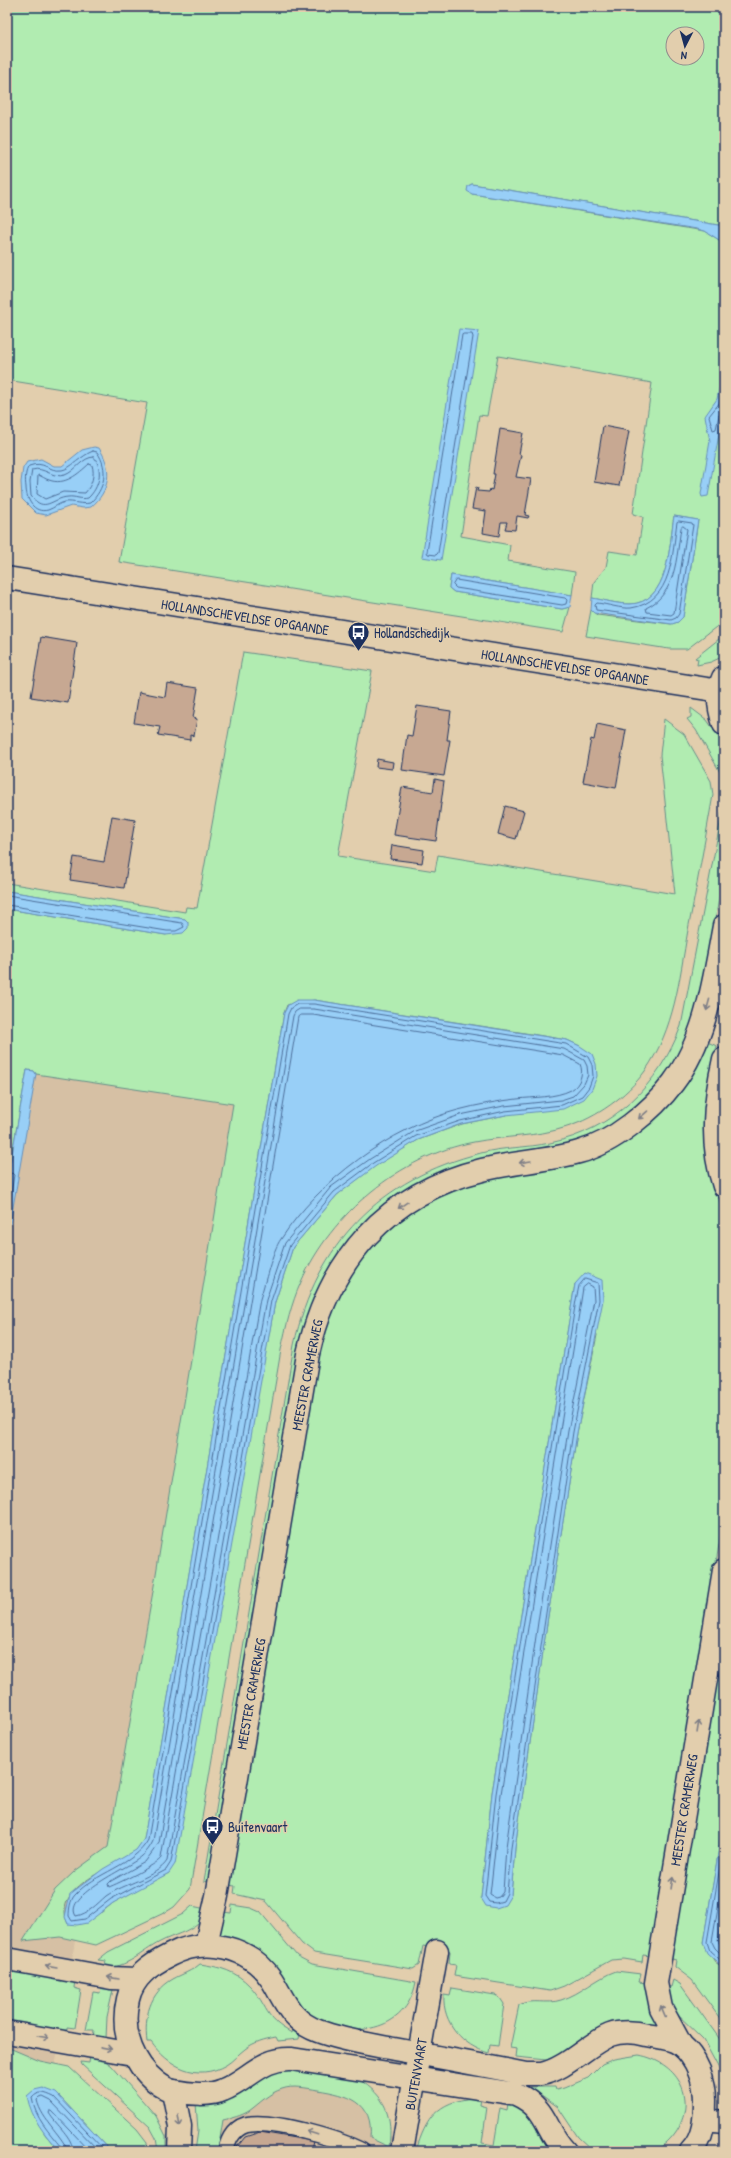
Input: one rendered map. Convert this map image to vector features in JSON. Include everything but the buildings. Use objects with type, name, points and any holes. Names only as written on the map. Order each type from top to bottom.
[{"type":"main road","name":"HOLLANDSCHEVELDSE OPGAANDE","points":[[7,578],[722,684]]},
{"type":"main road","points":[[722,684],[719,710],[724,724]]},
{"type":"main road","name":"MEESTER CRAMERWEG","points":[[206,1944],[218,1896],[308,1354],[315,1325],[324,1300],[340,1270],[360,1242],[382,1219],[408,1201],[449,1180],[483,1169],[581,1152],[621,1132],[648,1110],[674,1082],[698,1037],[711,996],[724,926]]},
{"type":"main road","points":[[724,1059],[715,1106],[714,1138],[716,1156],[724,1186]]},
{"type":"main road","name":"MEESTER CRAMERWEG","points":[[691,2151],[714,2121],[705,2086],[694,2061],[681,2045],[661,2008],[656,1983],[724,1570]]},
{"type":"main road","points":[[565,2151],[559,2145],[544,2117],[528,2099],[516,2094],[415,2080],[282,2058],[273,2060],[256,2069],[222,2091],[201,2093],[173,2091],[148,2075],[133,2054],[125,2024],[129,1994],[136,1979],[160,1960],[179,1950],[206,1944],[232,1948],[257,1962],[271,1980],[283,2001],[298,2021],[317,2030],[349,2040],[526,2074],[542,2074],[557,2067],[611,2035],[625,2032],[638,2033],[671,2040],[681,2045]]},
{"type":"main road","name":"BUITENVAART","points":[[402,2151],[437,1951]]},
{"type":"main road","points":[[7,1960],[111,1978],[136,1979]]},
{"type":"main road","points":[[7,2032],[133,2054]]},
{"type":"main road","points":[[173,2091],[180,2126],[180,2151]]},
{"type":"lane","points":[[226,2151],[227,2142],[234,2132],[250,2124],[295,2128],[362,2151]]},
{"type":"shaded area","points":[[7,900],[304,1027],[161,1852],[81,1903],[48,2111],[76,2151],[7,2151]]},
{"type":"shaded area","points":[[282,2076],[371,2099],[378,2133],[466,2151],[204,2151],[210,2116]]},
{"type":"green space","points":[[7,7],[724,7],[724,226],[472,184],[468,186],[472,194],[705,231],[724,243],[724,621],[687,649],[669,649],[586,636],[591,610],[597,615],[671,624],[678,622],[683,617],[698,520],[674,516],[665,570],[660,584],[653,594],[642,601],[629,604],[615,603],[592,598],[594,582],[606,567],[609,551],[637,555],[643,517],[633,514],[652,383],[498,356],[487,416],[479,415],[461,536],[510,545],[508,561],[575,572],[572,595],[451,575],[449,588],[454,592],[562,609],[570,607],[563,632],[119,562],[147,403],[7,380]]},
{"type":"green space","points":[[724,635],[724,656],[711,662],[697,665],[698,659],[695,658]]},
{"type":"green space","points":[[243,652],[372,671],[338,856],[435,871],[438,855],[675,894],[660,755],[664,719],[684,734],[711,781],[713,795],[674,1003],[663,1038],[655,1055],[638,1080],[610,1105],[578,1123],[544,1133],[485,1140],[447,1149],[420,1160],[395,1175],[371,1192],[349,1212],[330,1233],[314,1257],[297,1290],[281,1350],[190,1889],[174,1907],[166,1912],[96,1945],[60,1937],[23,1941],[55,1890],[75,1871],[108,1847],[155,1580],[233,1104],[36,1074],[34,1071],[27,1070],[7,1182],[7,909],[166,935],[185,919],[7,891],[7,883],[185,912],[186,907],[197,908]],"holes":[[[314,1000],[567,1040],[580,1046],[506,1115],[462,1124],[418,1140],[375,1166],[337,1195],[293,1247],[275,1302],[169,1873],[134,1890],[102,1912],[68,1924],[65,1910],[68,1899],[77,1888],[88,1879],[128,1857],[137,1850],[144,1840],[284,1013],[287,1005]]]},
{"type":"green space","points":[[691,708],[707,720],[724,745],[724,779],[696,730],[687,719],[691,717]]},
{"type":"green space","points":[[724,803],[724,871],[702,993],[695,1018],[675,1064],[653,1093],[614,1126],[580,1142],[483,1160],[332,1266],[211,1882],[204,1881],[294,1345],[304,1309],[318,1276],[336,1246],[358,1220],[383,1198],[412,1179],[445,1164],[481,1153],[541,1145],[573,1137],[594,1128],[613,1116],[631,1102],[646,1086],[672,1047],[681,1026]]},
{"type":"green space","points":[[707,1042],[717,1046],[710,1072],[706,1105],[711,1177],[724,1213],[724,1515],[650,1956],[643,1955],[642,1962],[624,1959],[611,1960],[564,1986],[550,1991],[454,1976],[456,1965],[449,1964],[450,1951],[423,1946],[419,1965],[413,1969],[314,1953],[302,1944],[266,1901],[234,1894],[235,1886],[228,1885],[318,1356],[333,1304],[367,1248],[389,1227],[413,1209],[452,1189],[485,1179],[584,1161]],"holes":[[[575,1284],[597,1335],[577,1433],[548,1616],[515,1848],[511,1895],[481,1898],[492,1793]]]},
{"type":"green space","points":[[724,1620],[724,1819],[703,1943],[715,1962],[724,1968],[724,2024],[692,1980],[675,1967],[676,1960],[668,1958]]},
{"type":"green space","points":[[232,1905],[251,1908],[260,1912],[297,1956],[312,1964],[416,1982],[410,1999],[401,2012],[389,2022],[375,2027],[359,2030],[342,2029],[326,2026],[310,2020],[238,1940],[219,1934],[223,1912],[231,1913]]},
{"type":"green space","points":[[192,1906],[206,1909],[202,1919],[186,1931],[160,1942],[134,1959],[120,1965],[104,1968],[106,1961],[98,1960],[108,1952],[183,1914]]},
{"type":"green space","points":[[200,1964],[227,1970],[245,1981],[256,1993],[271,2017],[283,2028],[292,2033],[293,2029],[300,2033],[299,2039],[278,2041],[276,2037],[260,2041],[252,2044],[226,2065],[215,2070],[204,2072],[194,2072],[184,2069],[166,2058],[151,2042],[147,2042],[146,2024],[150,2006],[158,1991],[165,1985]]},
{"type":"green space","points":[[7,1968],[75,1980],[74,1988],[81,1990],[75,2028],[67,2027],[67,2034],[7,2024],[7,1997],[12,1987],[7,1980]]},
{"type":"green space","points":[[616,1971],[641,1974],[639,1982],[646,1983],[648,2001],[658,2025],[656,2028],[546,2060],[516,2057],[517,2049],[510,2048],[519,2005],[529,2002],[550,2002],[561,2000],[575,1994]]},
{"type":"green space","points":[[673,1980],[680,1984],[724,2045],[724,2078],[703,2039],[675,2012],[671,2005],[665,1986],[671,1987]]},
{"type":"green space","points":[[101,1987],[113,1990],[107,2017],[106,2038],[104,2039],[93,2038],[94,2030],[86,2030],[93,1992],[100,1993]]},
{"type":"green space","points":[[452,1988],[495,1995],[500,1998],[504,2004],[498,2046],[490,2045],[489,2053],[480,2050],[463,2039],[451,2024],[444,2005],[444,1995],[450,1996]]},
{"type":"green space","points":[[7,2047],[40,2061],[69,2067],[137,2129],[147,2142],[147,2151],[111,2151],[56,2093],[44,2133],[59,2151],[7,2151]]},
{"type":"green space","points":[[639,2055],[664,2065],[680,2082],[684,2093],[685,2105],[683,2117],[677,2130],[667,2142],[655,2150],[634,2152],[593,2151],[578,2137],[558,2107],[540,2094],[538,2097],[529,2092],[530,2087],[555,2087],[556,2090],[564,2088],[588,2078],[602,2064],[614,2059]]},
{"type":"green space","points":[[90,2056],[102,2059],[111,2065],[156,2116],[166,2136],[166,2151],[158,2151],[156,2138],[150,2127],[82,2065],[81,2062],[89,2063]]},
{"type":"green space","points":[[281,2067],[358,2079],[368,2086],[375,2092],[386,2108],[390,2126],[389,2147],[370,2138],[368,2116],[357,2102],[339,2094],[309,2088],[295,2087],[277,2091],[246,2113],[223,2120],[218,2151],[195,2151],[198,2131],[196,2103]]},
{"type":"green space","points":[[473,2098],[481,2098],[480,2105],[487,2107],[482,2143],[494,2145],[500,2108],[507,2110],[508,2103],[517,2106],[530,2116],[539,2128],[551,2151],[416,2151],[424,2129],[435,2114],[450,2103]]},
{"type":"water","points":[[472,184],[724,226],[724,243],[705,231],[697,229],[472,194],[467,191],[468,186]]},
{"type":"water","points":[[459,329],[479,331],[441,560],[422,557]]},
{"type":"water","points":[[724,366],[724,406],[708,496],[702,497],[701,494],[710,441],[705,416],[717,399]]},
{"type":"water","points":[[94,447],[99,448],[108,472],[106,487],[91,507],[83,508],[71,506],[46,515],[36,513],[22,499],[21,482],[23,468],[27,462],[41,459],[54,466],[62,466],[82,450]]},
{"type":"water","points":[[674,516],[698,520],[683,617],[678,622],[672,624],[594,613],[591,610],[592,598],[615,603],[629,604],[642,601],[653,594],[660,584],[665,570]]},
{"type":"water","points":[[451,575],[572,595],[570,607],[562,609],[454,592],[449,588]]},
{"type":"water","points":[[7,891],[185,919],[188,922],[188,928],[183,933],[166,935],[7,909]]},
{"type":"water","points":[[297,1000],[314,1000],[567,1040],[592,1054],[596,1064],[597,1076],[592,1089],[584,1099],[563,1109],[506,1115],[461,1124],[418,1140],[376,1166],[337,1195],[293,1247],[275,1302],[175,1864],[169,1873],[113,1903],[87,1923],[77,1925],[68,1924],[65,1917],[70,1894],[103,1869],[136,1850],[144,1839],[284,1013],[288,1005]]},
{"type":"water","points":[[27,1070],[34,1071],[36,1074],[7,1242],[7,1182]]},
{"type":"water","points":[[585,1273],[602,1280],[603,1300],[577,1433],[548,1616],[515,1848],[511,1895],[505,1905],[496,1908],[486,1906],[481,1898],[492,1793],[575,1284]]},
{"type":"water","points":[[724,1819],[724,1968],[707,1953],[703,1943]]},
{"type":"water","points":[[43,2088],[56,2093],[111,2151],[59,2151],[35,2119],[29,2105],[27,2096],[34,2090]]},
{"type":"place","name":"Hollandschedijk","points":[[358,652]]},
{"type":"place","name":"Buitenvaart","points":[[213,1846]]}]
